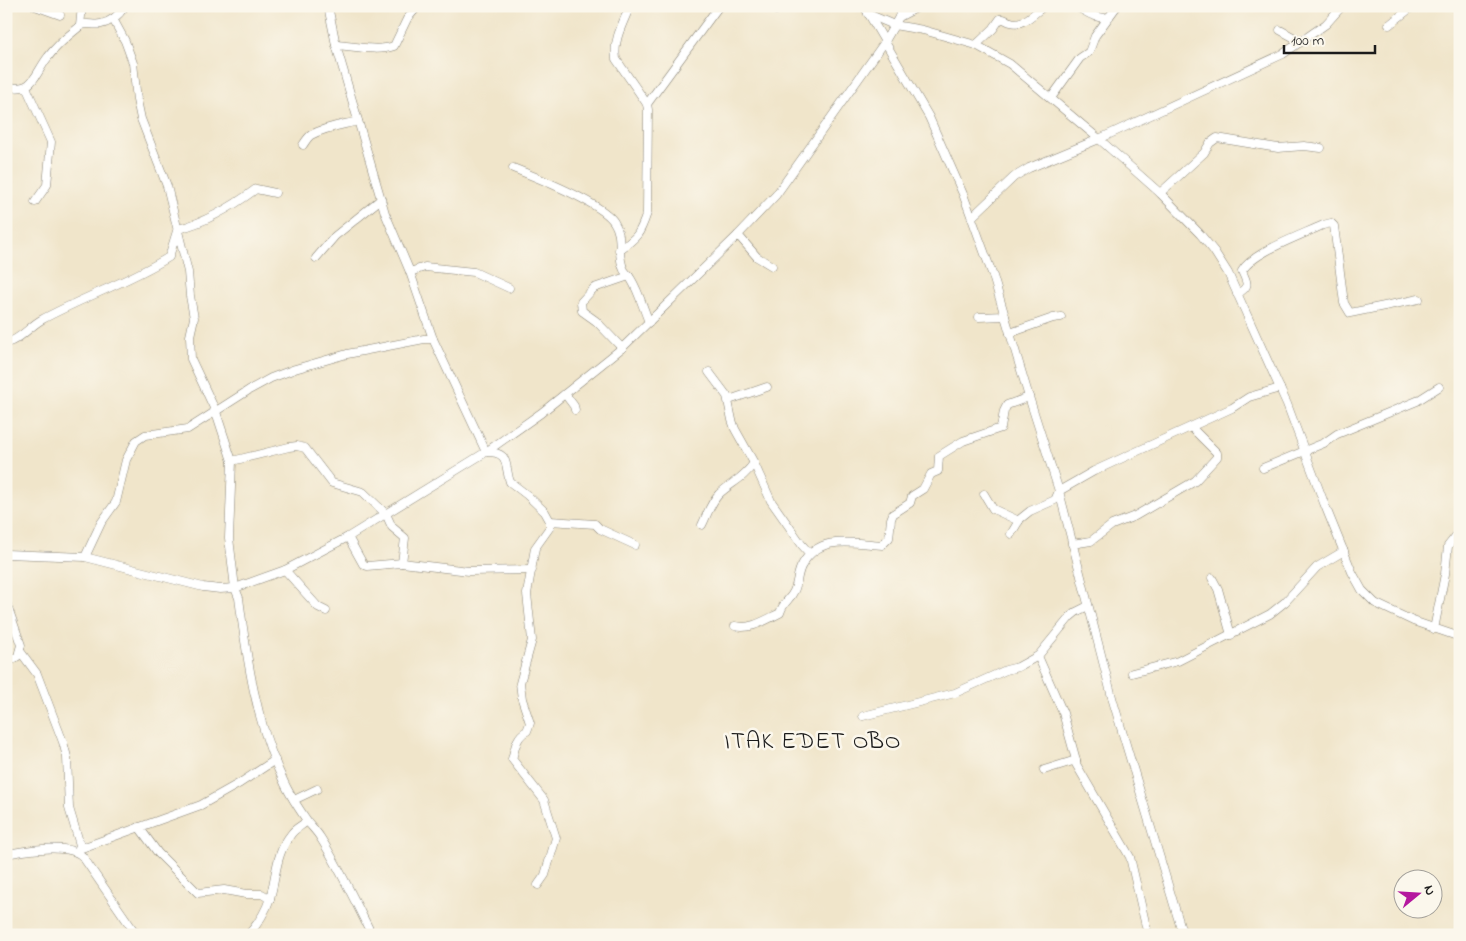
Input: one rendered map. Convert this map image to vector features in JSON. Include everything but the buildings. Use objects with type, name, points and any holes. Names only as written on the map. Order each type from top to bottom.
[{"type":"street","points":[[35,6],[60,14]]},
{"type":"street","points":[[80,26],[82,6]]},
{"type":"street","points":[[6,87],[17,89],[26,86],[37,78],[48,57],[80,26],[86,22],[101,24],[113,19],[125,6]]},
{"type":"street","points":[[328,6],[336,45],[385,213],[410,272],[433,340],[486,452]]},
{"type":"street","points":[[336,45],[379,48],[394,46],[407,19],[418,6]]},
{"type":"street","points":[[619,250],[635,239],[643,226],[647,213],[647,104],[616,59],[615,51],[617,39],[630,6]]},
{"type":"street","points":[[647,104],[719,6]]},
{"type":"street","points":[[864,6],[929,117],[963,194],[993,276],[1028,397],[1059,491],[1113,701],[1183,935]]},
{"type":"street","points":[[6,554],[84,556],[203,587],[220,589],[235,588],[285,570],[348,538],[486,452],[541,413],[622,348],[738,235],[776,195],[884,43],[899,17],[902,6]]},
{"type":"street","points":[[899,17],[920,6]]},
{"type":"street","points":[[976,45],[993,29],[1000,19],[1018,23],[1026,21],[1044,6]]},
{"type":"street","points":[[1076,6],[1096,16],[1102,18],[1109,17]]},
{"type":"street","points":[[1051,98],[1080,58],[1089,52],[1095,36],[1117,6]]},
{"type":"street","points":[[972,217],[1014,177],[1037,164],[1099,139],[1283,54],[1326,24],[1342,6]]},
{"type":"street","points":[[1389,25],[1413,6]]},
{"type":"street","points":[[868,14],[894,25],[922,30],[976,45],[1010,64],[1160,193],[1214,251],[1228,273],[1280,388],[1324,503],[1362,590],[1375,602],[1413,622],[1460,638]]},
{"type":"street","points":[[113,19],[125,41],[133,63],[137,100],[142,119],[167,186],[188,272],[190,302],[194,318],[190,336],[192,359],[216,412],[232,461],[229,538],[235,588],[239,598],[254,692],[262,724],[282,779],[294,800],[320,836],[345,880],[349,892],[372,935]]},
{"type":"street","points":[[1280,30],[1302,42]]},
{"type":"street","points":[[26,86],[51,142],[47,185],[35,202]]},
{"type":"street","points":[[303,145],[310,135],[324,128],[358,121]]},
{"type":"street","points":[[1160,193],[1204,153],[1210,142],[1217,138],[1278,148],[1304,146],[1320,148]]},
{"type":"street","points":[[513,168],[538,177],[590,202],[610,216],[618,230],[619,250],[624,270],[629,276],[649,322]]},
{"type":"street","points":[[178,229],[195,224],[231,207],[256,189],[275,193]]},
{"type":"street","points":[[316,258],[335,236],[381,199]]},
{"type":"street","points":[[1237,294],[1247,286],[1242,271],[1246,264],[1257,256],[1331,223],[1334,226],[1344,303],[1350,313],[1419,299]]},
{"type":"street","points":[[6,343],[18,338],[38,321],[147,270],[169,257],[178,229]]},
{"type":"street","points":[[738,235],[756,257],[772,266]]},
{"type":"street","points":[[410,272],[425,268],[474,272],[508,288]]},
{"type":"street","points":[[622,348],[596,321],[582,311],[581,302],[594,288],[629,276]]},
{"type":"street","points":[[979,316],[1005,316]]},
{"type":"street","points":[[1010,333],[1061,317]]},
{"type":"street","points":[[84,556],[101,523],[116,502],[126,460],[136,441],[145,435],[188,429],[264,382],[295,369],[347,354],[424,339],[433,340]]},
{"type":"street","points":[[709,372],[725,391],[729,400],[732,420],[776,508],[810,554]]},
{"type":"street","points":[[729,400],[767,387]]},
{"type":"street","points":[[1011,534],[1019,521],[1030,511],[1055,500],[1059,491],[1094,471],[1191,427],[1241,403],[1249,397],[1280,388]]},
{"type":"street","points":[[1263,468],[1328,442],[1337,434],[1417,400],[1438,388]]},
{"type":"street","points":[[565,394],[575,410]]},
{"type":"street","points":[[735,626],[750,627],[780,613],[782,605],[792,596],[800,567],[810,554],[829,543],[884,544],[889,538],[890,519],[893,514],[910,502],[912,496],[923,489],[931,474],[938,471],[939,456],[958,443],[1001,428],[1007,405],[1028,397]]},
{"type":"street","points":[[1072,544],[1091,541],[1112,525],[1135,516],[1196,481],[1217,458],[1218,453],[1191,427]]},
{"type":"street","points":[[232,461],[289,447],[297,446],[304,448],[332,484],[363,492],[386,514],[392,527],[405,538],[402,563]]},
{"type":"street","points":[[486,452],[498,453],[503,456],[510,482],[527,495],[550,521],[550,527],[536,545],[527,594],[532,640],[520,683],[522,699],[530,723],[526,731],[518,739],[512,759],[544,800],[556,838],[544,875],[538,885]]},
{"type":"street","points":[[702,525],[715,499],[729,486],[741,479],[754,463]]},
{"type":"street","points":[[984,494],[993,509],[1019,521]]},
{"type":"street","points":[[550,521],[595,524],[600,529],[635,545]]},
{"type":"street","points":[[1434,629],[1445,574],[1448,546],[1460,532]]},
{"type":"street","points":[[348,538],[363,564],[367,566],[402,563],[469,571],[532,570]]},
{"type":"street","points":[[1132,673],[1178,661],[1270,614],[1285,602],[1318,567],[1344,551]]},
{"type":"street","points":[[285,570],[318,608],[326,611]]},
{"type":"street","points":[[1212,578],[1218,589],[1231,635]]},
{"type":"street","points":[[6,602],[21,645],[18,656],[6,664]]},
{"type":"street","points":[[863,716],[955,694],[1038,656],[1070,617],[1088,606]]},
{"type":"street","points":[[20,651],[37,674],[63,742],[67,757],[69,808],[80,845],[78,850]]},
{"type":"street","points":[[1038,656],[1064,713],[1076,764],[1130,858],[1148,935]]},
{"type":"street","points":[[6,854],[38,849],[78,850],[201,805],[228,791],[275,760]]},
{"type":"street","points":[[1044,770],[1076,760]]},
{"type":"street","points":[[294,800],[317,788]]},
{"type":"street","points":[[248,935],[262,916],[270,899],[281,850],[293,832],[308,821]]},
{"type":"street","points":[[139,827],[158,853],[198,893],[224,890],[246,894],[262,894],[270,899]]},
{"type":"street","points":[[78,850],[136,934]]},
{"type":"district","name":"ITAK EDET OBO","points":[[813,740]]}]
